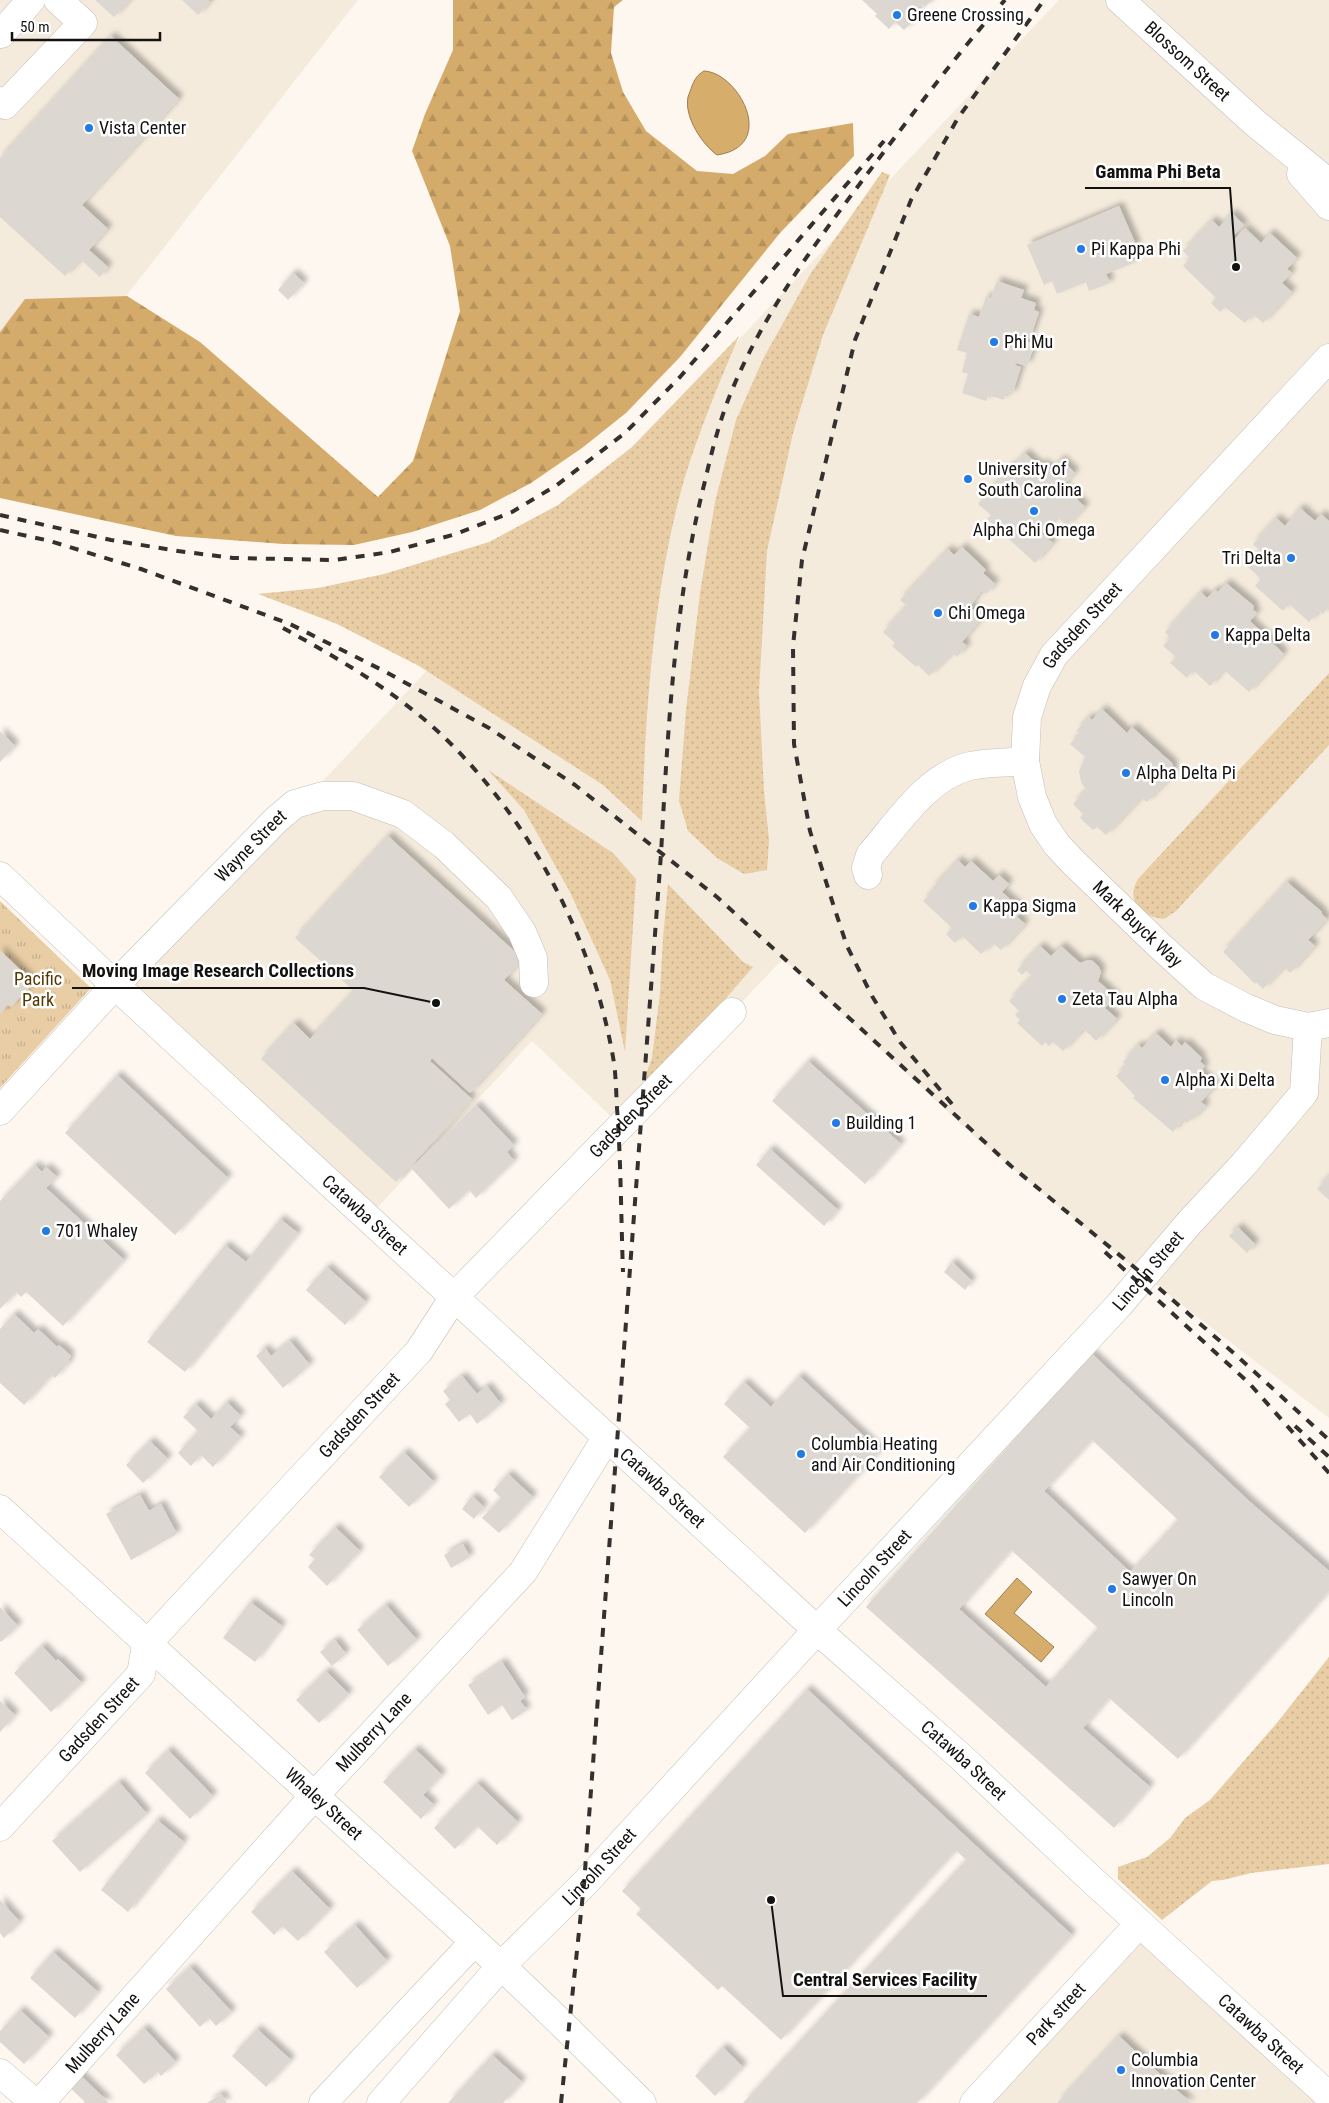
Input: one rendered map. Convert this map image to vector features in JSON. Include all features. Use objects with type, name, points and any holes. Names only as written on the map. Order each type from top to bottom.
[{"type":"street","points":[[1,34],[31,0]]},
{"type":"street","points":[[0,101],[5,104],[83,22],[58,0]]},
{"type":"street","name":"Blossom Street","points":[[1120,0],[1255,123],[1329,183]]},
{"type":"street","name":"Blossom Street","points":[[1255,123],[1329,206]]},
{"type":"street","name":"Gadsden Street","points":[[1025,761],[1026,717],[1037,686],[1054,655],[1329,358]]},
{"type":"street","points":[[868,875],[866,868],[870,855],[929,787],[941,778],[971,766],[1025,761]]},
{"type":"street","name":"Mark Buyck Way","points":[[1025,761],[1032,797],[1043,824],[1057,845],[1160,946],[1204,986],[1246,1008],[1275,1020],[1319,1025]]},
{"type":"street","name":"Wayne Street","points":[[0,1111],[115,986],[277,818],[295,804],[323,796],[352,796],[403,814],[444,845],[498,898],[522,932],[534,958],[534,983]]},
{"type":"street","name":"Catawba Street","points":[[0,876],[115,986],[606,1437],[817,1630],[961,1757],[1139,1924],[1329,2096]]},
{"type":"street","name":"Gadsden Street","points":[[0,1827],[141,1674],[146,1645],[419,1351],[454,1297],[732,1012]]},
{"type":"street","name":"Lincoln Street","points":[[381,2103],[501,1966],[584,1884],[1119,1305],[1304,1093],[1319,1025]]},
{"type":"street","name":"Mulberry Lane","points":[[40,2103],[315,1795],[523,1572],[606,1437]]},
{"type":"street","name":"Whaley Street","points":[[0,1509],[146,1645],[315,1795],[501,1966],[642,2103]]},
{"type":"street","name":"Park street","points":[[974,2103],[1139,1924]]},
{"type":"street","points":[[323,2103],[474,1942]]},
{"type":"street","points":[[0,2073],[36,2103]]},
{"type":"shaded area","points":[[0,0],[358,0],[126,296],[25,299],[0,332]]},
{"type":"shaded area","name":"University of South Carolina","points":[[1059,0],[1329,0],[1329,1418],[1138,1271],[977,1139],[783,959],[622,1127],[532,1041],[363,1223],[122,994]]},
{"type":"shaded area","points":[[704,71],[717,75],[729,83],[739,96],[746,110],[749,125],[746,138],[736,149],[717,155],[695,129],[687,105],[695,79]]},
{"type":"shaded area","points":[[1017,1578],[1032,1592],[1014,1613],[1054,1647],[1041,1662],[985,1614]]},
{"type":"shaded area","points":[[1139,1914],[1329,2103],[967,2103]]},
{"type":"green space","points":[[453,0],[623,0],[614,7],[611,53],[623,92],[646,131],[697,171],[733,174],[765,156],[788,134],[853,123],[854,156],[780,233],[680,357],[626,413],[582,448],[531,483],[480,510],[412,532],[354,545],[283,544],[176,536],[0,498],[0,332],[25,299],[127,296],[200,342],[378,497],[413,461],[460,311],[450,246],[412,151],[425,114],[453,50]]},
{"type":"green space","points":[[882,172],[890,175],[823,335],[793,433],[767,551],[759,692],[764,791],[769,840],[767,870],[744,874],[717,858],[688,831],[679,801],[686,710],[700,593],[715,502],[736,420],[764,357],[811,273]]},
{"type":"green space","points":[[739,336],[690,462],[673,522],[658,606],[653,649],[642,821],[603,785],[419,666],[337,624],[258,594],[318,588],[384,574],[489,542],[558,505],[632,447]]},
{"type":"green space","points":[[1329,673],[1329,745],[1176,911],[1164,919],[1156,918],[1142,911],[1134,901],[1133,894],[1138,879]]},
{"type":"green space","points":[[488,770],[613,853],[636,879],[625,1052],[610,980],[570,892],[524,810]]},
{"type":"green space","points":[[668,884],[743,962],[753,967],[709,1018],[647,1080],[647,1072],[652,1058],[660,993]]},
{"type":"green space","name":"Pacific Park","points":[[0,901],[91,988],[0,1088]]},
{"type":"green space","points":[[1329,1657],[1329,1864],[1251,1873],[1212,1881],[1162,1920],[1118,1879],[1118,1867],[1147,1857],[1170,1838],[1185,1818],[1210,1800],[1276,1724]]},
{"type":"building","points":[[95,0],[130,0],[114,17]]},
{"type":"building","points":[[182,0],[208,0],[210,2],[198,15]]},
{"type":"building","name":"Greene Crossing","points":[[862,0],[932,0],[925,7],[922,4],[915,11],[919,15],[904,30],[895,22],[889,29]]},
{"type":"building","name":"Vista Center","points":[[111,36],[179,99],[82,205],[108,229],[89,250],[108,267],[100,277],[81,260],[65,276],[0,217],[0,158]]},
{"type":"building","name":"Pi Kappa Phi","points":[[1119,206],[1137,247],[1128,251],[1133,263],[1106,274],[1110,283],[1089,291],[1086,282],[1057,294],[1052,281],[1044,285],[1027,245]]},
{"type":"building","points":[[1232,213],[1244,225],[1232,237],[1235,239],[1245,228],[1261,243],[1270,233],[1297,258],[1287,269],[1292,273],[1282,283],[1292,292],[1263,323],[1253,314],[1245,323],[1225,307],[1220,312],[1211,303],[1216,298],[1183,266],[1190,258],[1183,251],[1212,220],[1219,227]]},
{"type":"building","points":[[293,273],[304,283],[288,300],[278,290]]},
{"type":"building","name":"Phi Mu","points":[[997,281],[1024,290],[1021,298],[1036,303],[1034,310],[1039,312],[1030,339],[1024,337],[1023,340],[1035,344],[1027,366],[1016,363],[1015,365],[1021,367],[1012,395],[1006,393],[1004,400],[988,395],[986,401],[962,393],[968,374],[962,372],[967,353],[957,350],[969,314],[979,317],[986,297],[991,298]]},
{"type":"building","name":"Alpha Chi Omega","points":[[1025,453],[1039,466],[1043,463],[1051,470],[1061,459],[1075,473],[1063,486],[1085,507],[1067,526],[1057,517],[1042,534],[1053,543],[1035,563],[987,519],[991,515],[978,504],[1010,466],[1012,467]]},
{"type":"building","name":"Tri Delta","points":[[1300,508],[1315,521],[1321,514],[1329,521],[1329,606],[1323,614],[1319,611],[1309,622],[1289,604],[1283,611],[1255,586],[1261,579],[1247,566],[1260,551],[1253,544],[1276,518],[1285,526]]},
{"type":"building","name":"Chi Omega","points":[[962,547],[986,570],[983,573],[995,584],[986,594],[982,590],[970,607],[982,618],[962,642],[967,646],[957,657],[953,653],[929,676],[918,665],[916,667],[892,646],[895,643],[883,632],[907,606],[900,600],[948,549],[954,555]]},
{"type":"building","name":"Kappa Delta","points":[[1226,583],[1254,606],[1253,610],[1257,613],[1250,621],[1284,654],[1249,692],[1224,670],[1210,686],[1193,670],[1187,678],[1170,663],[1176,657],[1163,646],[1170,638],[1165,632],[1201,592],[1207,598],[1215,590],[1218,592]]},
{"type":"building","name":"Alpha Delta Pi","points":[[1102,709],[1127,733],[1132,727],[1173,764],[1173,775],[1147,802],[1141,798],[1106,835],[1097,827],[1093,830],[1080,818],[1083,814],[1073,804],[1086,790],[1081,782],[1079,771],[1085,757],[1070,744],[1080,734],[1076,731],[1089,717],[1092,720]]},
{"type":"building","points":[[0,731],[15,746],[0,762]]},
{"type":"building","points":[[388,836],[523,959],[504,980],[542,1014],[470,1093],[432,1058],[430,1061],[472,1099],[396,1182],[261,1059],[294,1023],[310,1039],[354,991],[295,938]]},
{"type":"building","name":"Kappa Sigma","points":[[958,860],[965,867],[971,861],[993,881],[999,875],[1009,884],[1002,892],[1023,911],[1017,917],[1025,924],[1001,950],[993,943],[981,954],[962,936],[955,943],[946,934],[952,928],[923,901],[934,890],[932,888]]},
{"type":"building","points":[[1287,882],[1322,912],[1327,919],[1308,940],[1315,946],[1290,973],[1284,967],[1263,989],[1256,982],[1255,984],[1223,952]]},
{"type":"building","name":"Zeta Tau Alpha","points":[[1040,946],[1051,956],[1061,946],[1080,963],[1088,960],[1093,961],[1099,967],[1101,972],[1098,981],[1116,997],[1105,1008],[1117,1019],[1096,1041],[1084,1029],[1063,1051],[1053,1042],[1049,1046],[1045,1042],[1042,1046],[1017,1023],[1020,1020],[1015,1015],[1019,1011],[1009,1001],[1032,976],[1026,971],[1022,975],[1017,970]]},
{"type":"building","points":[[0,950],[34,983],[11,1007],[8,1005],[0,1014]]},
{"type":"building","name":"Alpha Xi Delta","points":[[1156,1033],[1171,1047],[1176,1040],[1182,1046],[1185,1042],[1202,1058],[1200,1061],[1205,1066],[1200,1072],[1215,1086],[1201,1102],[1206,1106],[1192,1120],[1187,1123],[1183,1120],[1173,1132],[1133,1098],[1135,1096],[1116,1076],[1126,1066],[1123,1062],[1138,1045],[1142,1048]]},
{"type":"building","name":"Building 1","points":[[808,1061],[901,1144],[865,1184],[772,1101]]},
{"type":"building","points":[[117,1075],[228,1178],[175,1235],[65,1133]]},
{"type":"building","points":[[476,1105],[514,1145],[507,1152],[514,1161],[476,1198],[469,1190],[449,1209],[411,1168]]},
{"type":"building","points":[[770,1149],[838,1210],[824,1226],[756,1165]]},
{"type":"building","name":"701 Whaley","points":[[35,1165],[42,1172],[46,1167],[57,1177],[46,1188],[124,1260],[63,1326],[26,1292],[21,1297],[16,1292],[0,1309],[0,1201]]},
{"type":"building","points":[[1329,1176],[1329,1200],[1317,1189]]},
{"type":"building","points":[[280,1219],[298,1233],[185,1372],[147,1342],[225,1245],[246,1262]]},
{"type":"building","points":[[1238,1227],[1255,1244],[1247,1253],[1229,1236]]},
{"type":"building","points":[[952,1262],[972,1281],[965,1290],[944,1272]]},
{"type":"building","points":[[327,1267],[366,1302],[345,1325],[306,1290]]},
{"type":"building","points":[[14,1314],[34,1333],[38,1329],[57,1347],[59,1345],[71,1356],[68,1360],[70,1362],[55,1378],[52,1375],[24,1405],[0,1383],[0,1329]]},
{"type":"building","points":[[290,1341],[310,1365],[283,1388],[256,1356],[265,1348],[271,1356]]},
{"type":"building","name":"Sawyer On Lincoln","points":[[1091,1353],[1249,1501],[1329,1571],[1329,1591],[1178,1759],[1109,1698],[1083,1728],[1150,1787],[1114,1828],[866,1607]],"holes":[[[1092,1440],[1178,1520],[1130,1572],[1044,1491]],[[1011,1550],[1098,1628],[1046,1687],[959,1609]]]},
{"type":"building","points":[[462,1376],[477,1394],[487,1386],[501,1404],[477,1424],[470,1414],[459,1422],[445,1404],[450,1400],[443,1391]]},
{"type":"building","name":"Columbia Heating and Air Conditioning","points":[[799,1376],[880,1451],[805,1533],[723,1457],[750,1428],[724,1404],[744,1382],[771,1407]]},
{"type":"building","points":[[227,1402],[241,1416],[230,1427],[241,1437],[213,1467],[201,1455],[191,1466],[178,1453],[198,1431],[183,1417],[196,1404],[211,1419]]},
{"type":"building","points":[[150,1441],[168,1459],[143,1483],[126,1465]]},
{"type":"building","points":[[404,1452],[434,1482],[409,1507],[379,1477]]},
{"type":"building","points":[[508,1474],[533,1497],[499,1533],[482,1518],[501,1498],[493,1490]]},
{"type":"building","points":[[140,1495],[149,1511],[161,1504],[177,1534],[131,1560],[106,1514]]},
{"type":"building","points":[[472,1496],[484,1507],[474,1519],[462,1509]]},
{"type":"building","points":[[335,1527],[360,1551],[327,1586],[308,1567],[315,1559],[309,1555]]},
{"type":"building","points":[[463,1544],[470,1557],[451,1568],[444,1555]]},
{"type":"building","points":[[250,1602],[282,1626],[255,1662],[223,1638]]},
{"type":"building","points":[[386,1605],[417,1640],[388,1666],[357,1630]]},
{"type":"building","points":[[0,1607],[18,1626],[1,1642],[0,1641]]},
{"type":"building","points":[[335,1640],[346,1654],[332,1666],[320,1652]]},
{"type":"building","points":[[42,1646],[56,1661],[58,1659],[82,1683],[51,1712],[14,1673]]},
{"type":"building","points":[[502,1662],[525,1697],[520,1701],[527,1710],[512,1720],[502,1705],[488,1715],[468,1685]]},
{"type":"building","points":[[326,1671],[349,1694],[319,1723],[296,1700]]},
{"type":"building","points":[[807,1689],[1072,1935],[917,2103],[743,2103],[966,1860],[956,1850],[781,2040],[722,1986],[718,1990],[636,1914],[641,1909],[622,1891]]},
{"type":"building","points":[[0,1701],[15,1715],[0,1732]]},
{"type":"building","points":[[415,1749],[442,1775],[423,1795],[434,1805],[421,1819],[383,1782]]},
{"type":"building","points":[[168,1750],[213,1796],[190,1819],[145,1773]]},
{"type":"building","points":[[119,1782],[147,1814],[80,1872],[52,1841]]},
{"type":"building","points":[[477,1783],[518,1822],[497,1845],[477,1826],[455,1849],[434,1828]]},
{"type":"building","points":[[157,1820],[184,1842],[128,1912],[101,1890]]},
{"type":"building","points":[[292,1871],[330,1909],[298,1941],[282,1926],[274,1935],[251,1912]]},
{"type":"building","points":[[0,1900],[20,1922],[4,1938],[0,1933]]},
{"type":"building","points":[[355,1925],[387,1961],[357,1988],[324,1952]]},
{"type":"building","points":[[53,1952],[98,1992],[75,2018],[30,1978]]},
{"type":"building","points":[[190,1967],[232,2012],[216,2026],[209,2018],[200,2027],[166,1989]]},
{"type":"building","points":[[20,2010],[49,2037],[24,2064],[0,2042],[0,2031]]},
{"type":"building","points":[[144,2028],[176,2062],[161,2076],[158,2072],[144,2084],[116,2055]]},
{"type":"building","points":[[257,2029],[291,2060],[266,2087],[232,2056]]},
{"type":"building","name":"Columbia Innovation Center","points":[[1119,2036],[1191,2103],[1057,2103]]},
{"type":"building","points":[[723,2047],[743,2067],[715,2096],[695,2076]]},
{"type":"building","points":[[492,2055],[522,2082],[503,2103],[448,2103]]},
{"type":"building","points":[[78,2073],[109,2103],[83,2103],[85,2102],[67,2085]]},
{"type":"building","points":[[221,2094],[227,2103],[207,2103]]},
{"type":"railway","points":[[561,2103],[584,1884],[661,854],[666,760],[679,620],[694,527],[713,446],[732,390],[746,358],[780,298],[818,240],[880,157],[956,57],[1005,0]]},
{"type":"railway","points":[[952,1104],[900,1042],[872,996],[847,946],[810,831],[794,744],[793,646],[802,560],[855,340],[911,200],[958,118],[1044,0]]},
{"type":"railway","points":[[0,515],[111,540],[178,551],[233,558],[335,560],[390,552],[456,534],[512,512],[557,485],[625,433],[680,377],[884,141]]},
{"type":"railway","points":[[0,530],[50,541],[141,569],[290,624],[382,670],[489,728],[575,785],[717,897],[1011,1166],[1145,1276],[1236,1355],[1329,1440]]},
{"type":"railway","points":[[283,628],[348,665],[390,693],[429,723],[447,740],[478,773],[506,809],[532,846],[554,886],[574,927],[590,969],[613,1057],[619,1149],[623,1272]]},
{"type":"railway","points":[[1105,1252],[1249,1383],[1329,1473]]},
{"type":"railway","points":[[1295,1426],[1329,1457]]},
{"type":"place","name":"Greene Crossing","points":[[897,15]]},
{"type":"place","name":"Vista Center","points":[[89,128]]},
{"type":"place","name":"Pi Kappa Phi","points":[[1081,249]]},
{"type":"place","name":"Gamma Phi Beta","points":[[1236,267]]},
{"type":"place","name":"Phi Mu","points":[[994,342]]},
{"type":"place","name":"University of South Carolina","points":[[968,479]]},
{"type":"place","name":"Alpha Chi Omega","points":[[1034,511]]},
{"type":"place","name":"Tri Delta","points":[[1291,558]]},
{"type":"place","name":"Chi Omega","points":[[938,613]]},
{"type":"place","name":"Kappa Delta","points":[[1215,635]]},
{"type":"place","name":"Alpha Delta Pi","points":[[1126,773]]},
{"type":"place","name":"Kappa Sigma","points":[[973,906]]},
{"type":"place","name":"Zeta Tau Alpha","points":[[1062,999]]},
{"type":"place","name":"Moving Image Research Collections","points":[[436,1003]]},
{"type":"place","name":"Alpha Xi Delta","points":[[1165,1080]]},
{"type":"place","name":"Building 1","points":[[836,1123]]},
{"type":"place","name":"701 Whaley","points":[[46,1231]]},
{"type":"place","name":"Columbia Heating and Air Conditioning","points":[[801,1454]]},
{"type":"place","name":"Sawyer On Lincoln","points":[[1112,1589]]},
{"type":"place","name":"Central Services Facility","points":[[771,1900]]},
{"type":"place","name":"Columbia Innovation Center","points":[[1121,2070]]}]
